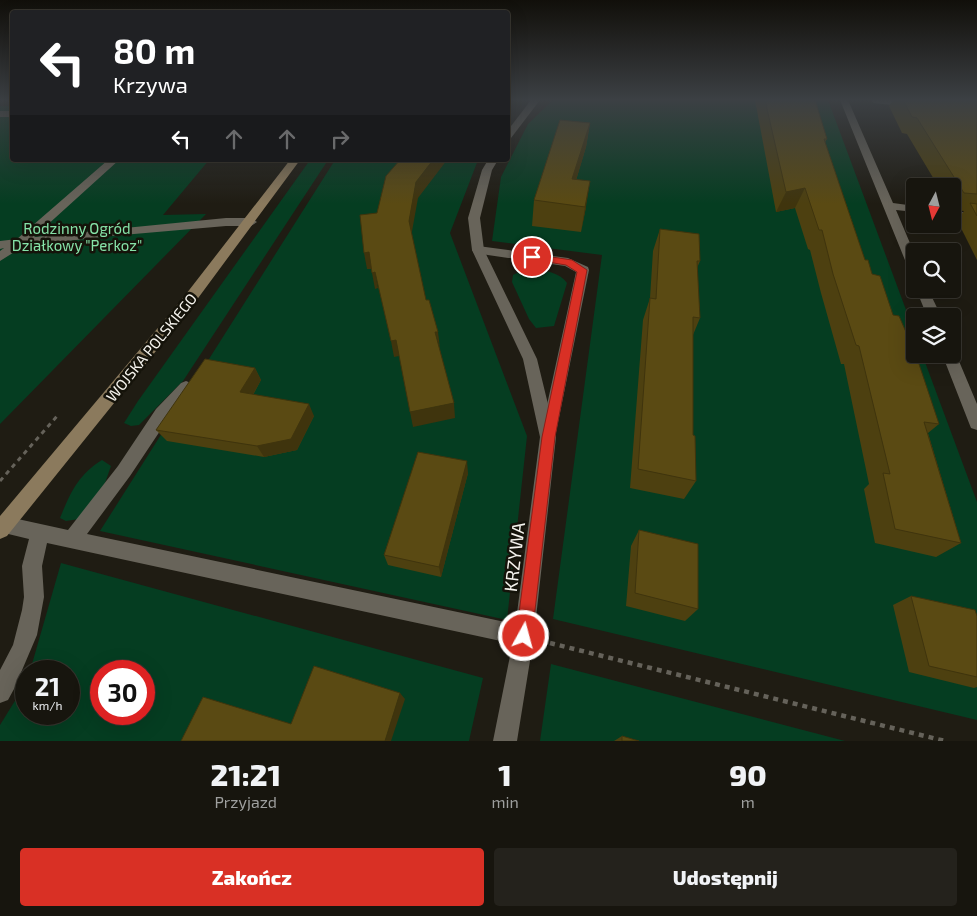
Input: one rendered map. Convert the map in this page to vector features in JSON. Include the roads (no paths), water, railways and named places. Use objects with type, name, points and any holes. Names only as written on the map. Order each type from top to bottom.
[{"type":"street","points":[[858,135],[906,249]]},
{"type":"street","points":[[0,257],[20,243],[112,162]]},
{"type":"street","name":"WOJSKA POLSKIEGO","points":[[2,527],[97,414],[250,222],[295,162]]},
{"type":"street","name":"KRZYWA","points":[[491,162],[484,178],[474,218],[478,250],[489,277],[530,359],[548,437]]},
{"type":"street","points":[[888,206],[906,208]]},
{"type":"street","points":[[961,215],[977,217]]},
{"type":"street","points":[[0,245],[130,230],[226,222],[250,222]]},
{"type":"street","name":"KRZYWA","points":[[478,250],[568,262],[582,270],[548,437],[524,636],[505,741]]},
{"type":"street","points":[[954,363],[971,395],[977,423]]},
{"type":"street","points":[[72,539],[124,471],[162,414],[186,387]]},
{"type":"street","points":[[2,527],[39,532],[524,636]]},
{"type":"street","points":[[0,692],[14,668],[30,628],[34,596],[32,563],[39,543],[39,532]]},
{"type":"park label","name":"Rodzinny Ogród Działkowy \"Perkoz\"","points":[[77,236]]}]
